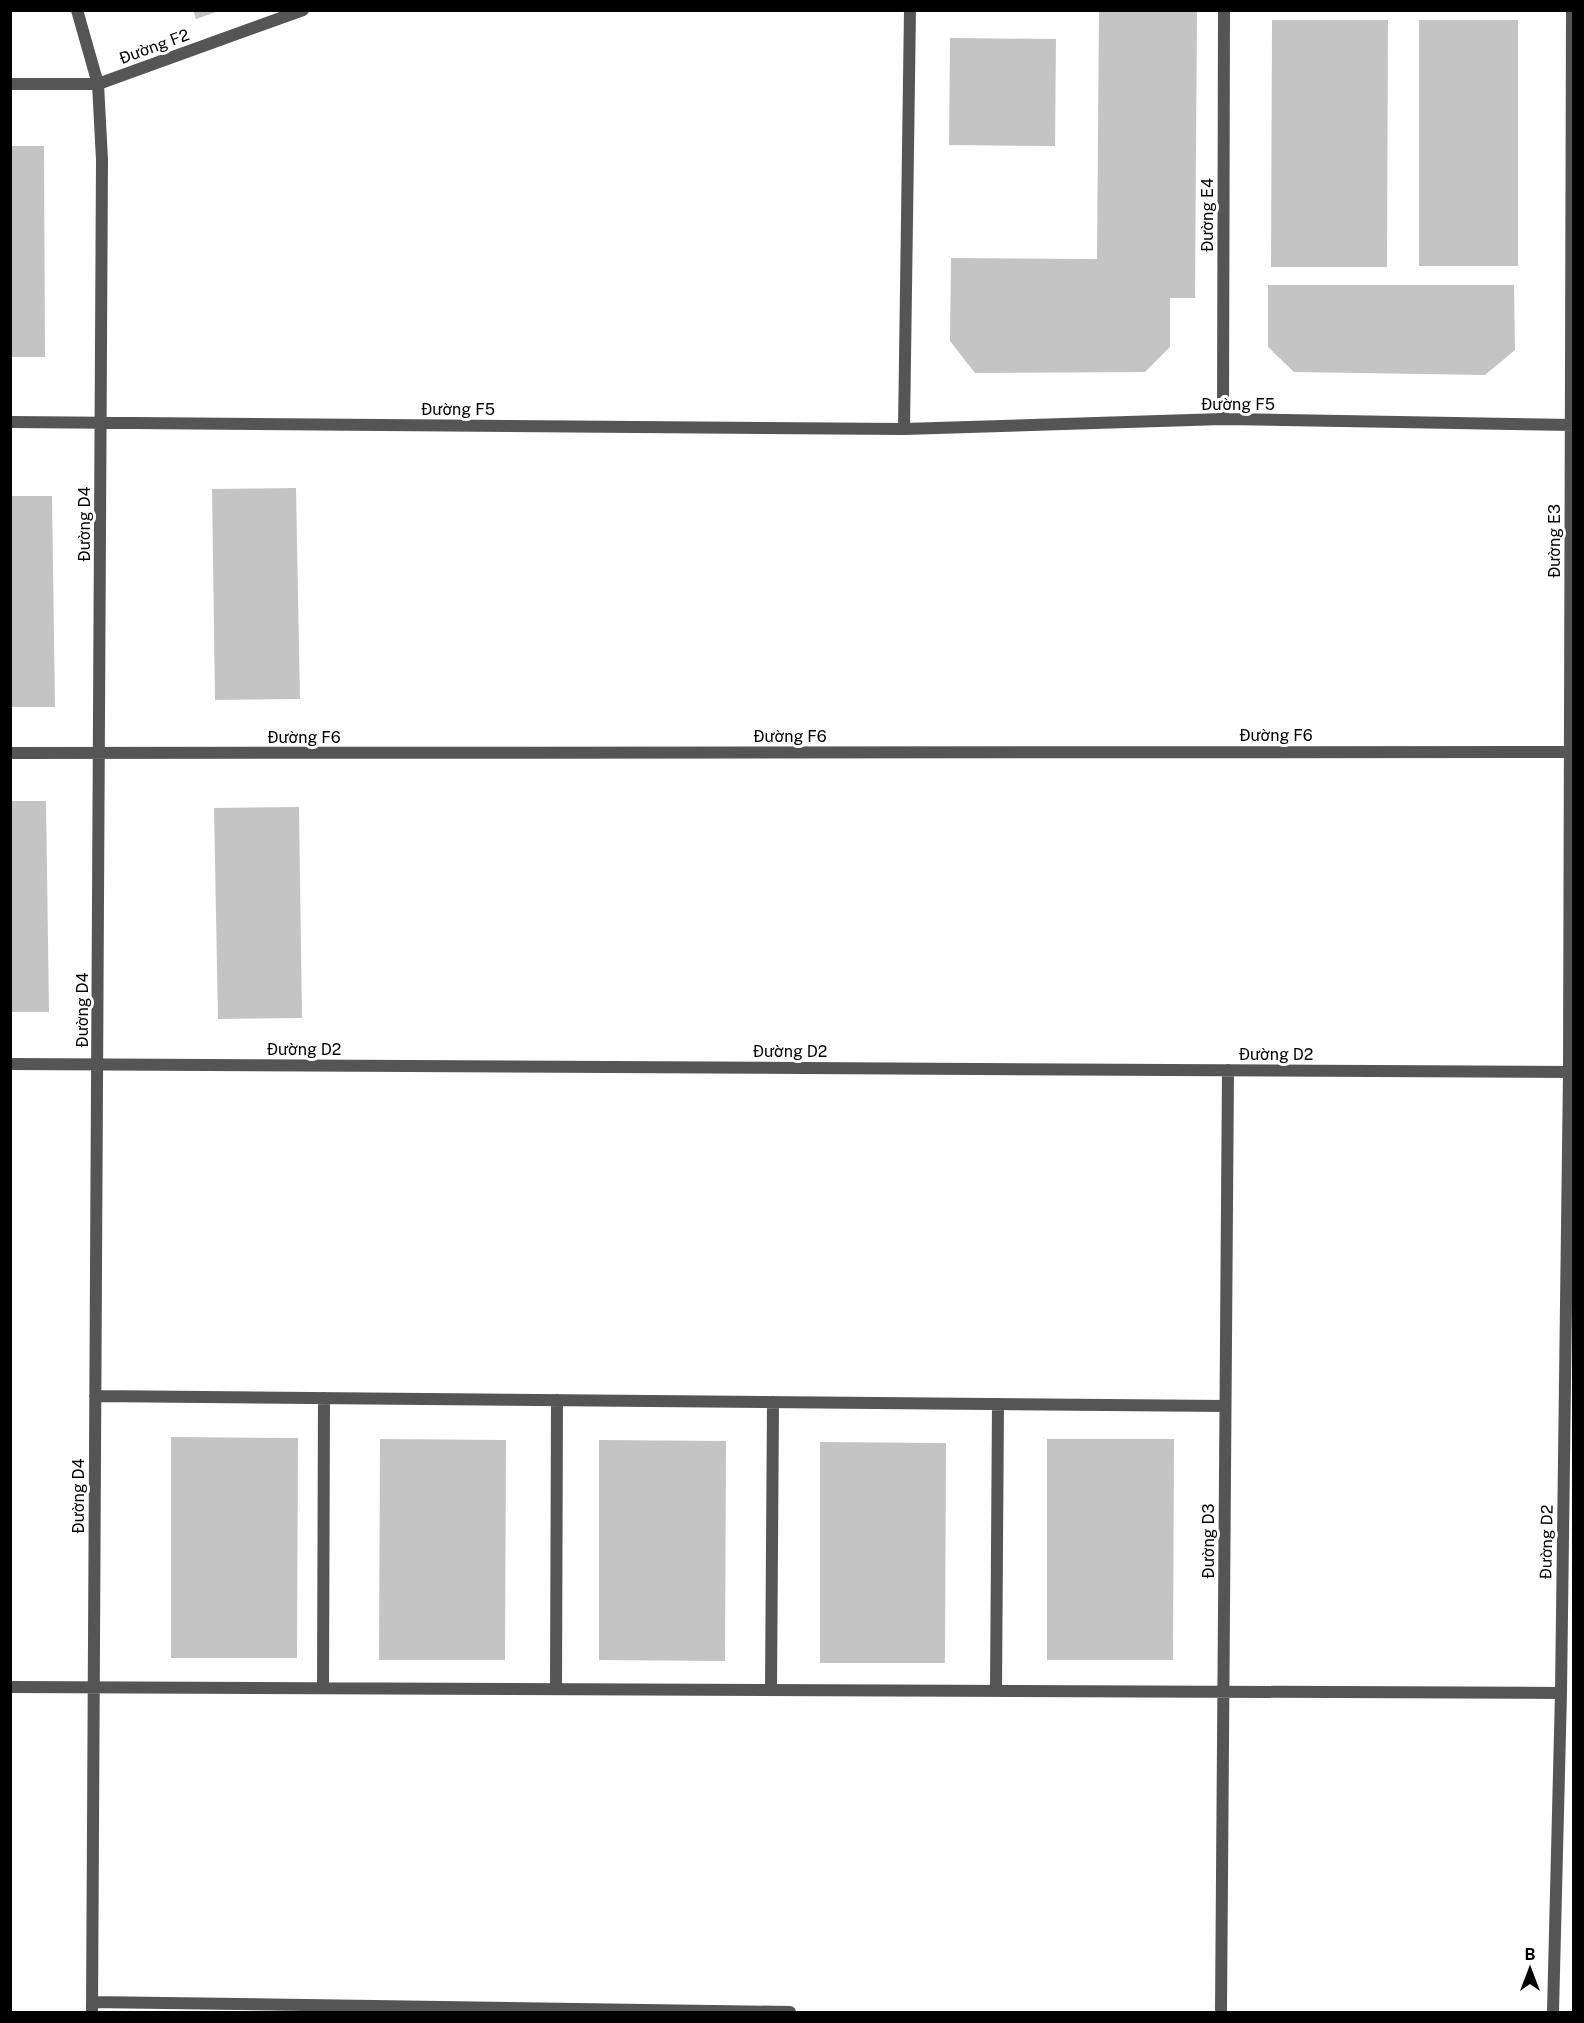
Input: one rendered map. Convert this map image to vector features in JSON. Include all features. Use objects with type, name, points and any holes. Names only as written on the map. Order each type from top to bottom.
[{"type":"street","name":"Đường D4","points":[[77,10],[98,84],[102,160],[92,2007]]},
{"type":"street","name":"Đường F2","points":[[10,84],[98,84],[303,10]]},
{"type":"street","points":[[904,429],[910,10]]},
{"type":"street","name":"Đường E4","points":[[1223,419],[1224,10]]},
{"type":"street","name":"Đường E3","points":[[1571,1072],[1572,10]]},
{"type":"street","name":"Đường F5","points":[[10,422],[904,429],[1223,419],[1572,425]]},
{"type":"street","name":"Đường F6","points":[[10,753],[1572,752]]},
{"type":"street","name":"Đường D2","points":[[10,1064],[1571,1072],[1561,1693],[1553,2013]]},
{"type":"street","name":"Đường D3","points":[[1221,2013],[1228,1070]]},
{"type":"street","points":[[95,1396],[1225,1406]]},
{"type":"street","points":[[323,1688],[324,1398]]},
{"type":"street","points":[[556,1689],[557,1400]]},
{"type":"street","points":[[771,1690],[773,1402]]},
{"type":"street","points":[[996,1691],[998,1404]]},
{"type":"street","points":[[10,1687],[1561,1693]]},
{"type":"street","points":[[92,2007],[790,2013]]},
{"type":"building","points":[[193,10],[219,10],[219,11],[196,19]]},
{"type":"building","points":[[1099,10],[1197,10],[1195,298],[1170,298],[1170,347],[1145,372],[975,373],[950,341],[951,258],[1097,259]]},
{"type":"building","points":[[1272,20],[1388,20],[1387,267],[1271,267]]},
{"type":"building","points":[[1419,20],[1518,20],[1518,266],[1419,266]]},
{"type":"building","points":[[950,38],[1056,39],[1055,146],[949,145]]},
{"type":"building","points":[[10,146],[44,146],[45,357],[10,357]]},
{"type":"building","points":[[1268,285],[1514,285],[1515,350],[1485,375],[1294,372],[1268,347]]},
{"type":"building","points":[[296,488],[300,699],[215,700],[212,489]]},
{"type":"building","points":[[10,496],[52,496],[55,707],[10,707]]},
{"type":"building","points":[[10,801],[46,801],[49,1012],[10,1012]]},
{"type":"building","points":[[299,807],[302,1018],[218,1019],[214,808]]},
{"type":"building","points":[[171,1437],[298,1438],[297,1658],[171,1658]]},
{"type":"building","points":[[380,1439],[506,1440],[505,1660],[379,1660]]},
{"type":"building","points":[[1047,1439],[1174,1439],[1173,1660],[1047,1660]]},
{"type":"building","points":[[599,1440],[726,1441],[725,1661],[599,1660]]},
{"type":"building","points":[[820,1442],[946,1443],[945,1663],[820,1663]]}]
